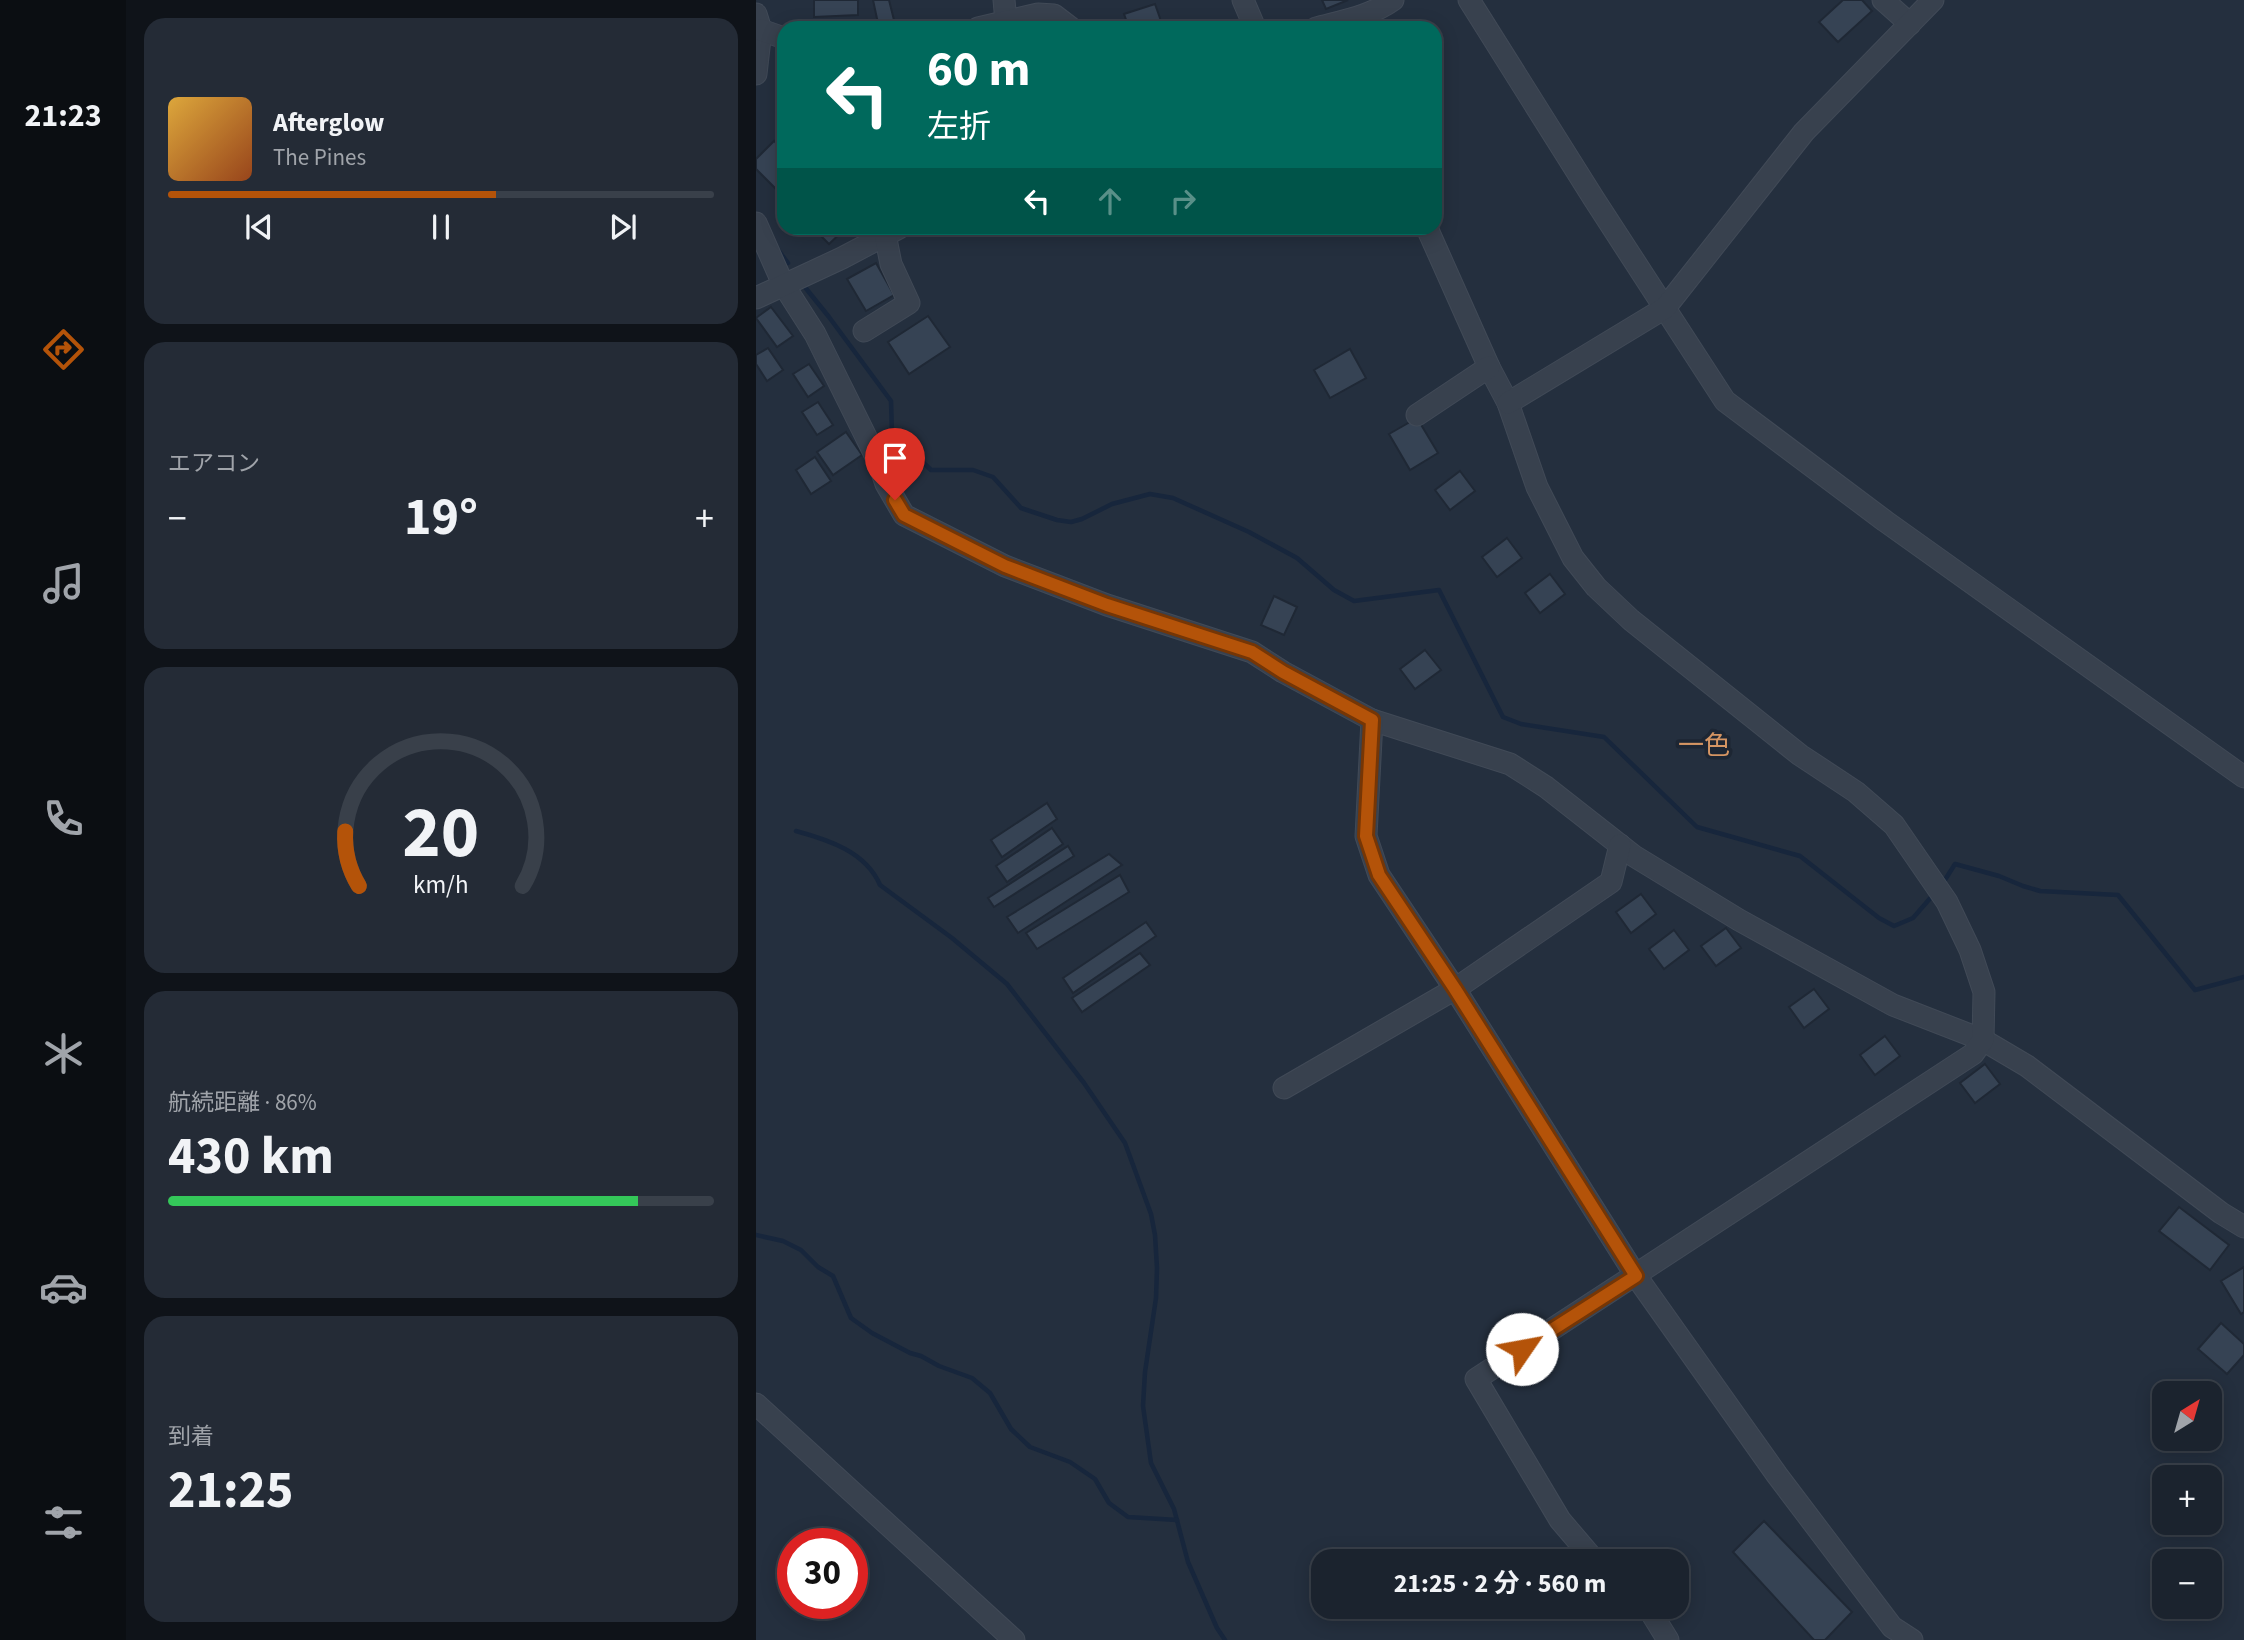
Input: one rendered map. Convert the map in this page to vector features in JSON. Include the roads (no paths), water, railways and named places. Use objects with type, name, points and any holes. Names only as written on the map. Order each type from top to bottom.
[{"type":"street","points":[[1004,0],[1006,21]]},
{"type":"street","points":[[1243,0],[1252,21]]},
{"type":"street","points":[[1344,21],[1374,11],[1394,0]]},
{"type":"street","points":[[1469,0],[1725,401],[1885,521],[2244,777]]},
{"type":"street","points":[[1883,0],[1910,24]]},
{"type":"street","points":[[1508,403],[1665,308],[1804,132],[1933,0]]},
{"type":"street","points":[[1010,21],[1038,14],[1054,15],[1062,21]]},
{"type":"street","points":[[756,74],[758,22],[777,34]]},
{"type":"street","points":[[756,223],[783,284],[815,334],[878,461],[886,484],[904,515],[1005,566],[1107,605],[1252,652],[1283,672],[1372,720],[1510,764],[1546,787],[1634,856],[1704,899],[1826,970],[1893,1005],[1983,1040],[2027,1066],[2221,1213],[2244,1227]]},
{"type":"street","points":[[756,298],[885,235]]},
{"type":"street","points":[[864,331],[909,303],[891,264],[892,235]]},
{"type":"street","points":[[1430,235],[1508,403],[1537,487],[1573,558],[1596,587],[1631,620],[1800,755],[1856,792],[1894,825],[1947,902],[1970,950],[1984,992],[1983,1040],[1973,1054],[1476,1379],[1560,1520],[1585,1549]]},
{"type":"street","points":[[1418,415],[1489,367]]},
{"type":"street","points":[[1372,720],[1366,836],[1379,875],[1455,989],[1636,1276],[1777,1475],[1892,1627],[1912,1640]]},
{"type":"street","points":[[1284,1088],[1455,989],[1611,882],[1620,845]]},
{"type":"street","points":[[756,1405],[1014,1640]]},
{"type":"street","points":[[1655,1619],[1668,1640]]},
{"type":"waterway","points":[[775,246],[788,263]]},
{"type":"waterway","points":[[804,286],[891,401],[892,433],[931,470],[973,470],[993,477],[1021,508],[1071,522],[1112,504],[1150,494],[1173,498],[1249,532],[1297,558],[1334,590],[1354,601],[1439,590],[1503,717],[1521,724],[1604,737],[1697,827],[1800,856],[1879,918],[1894,926],[1913,918],[1933,895]]},
{"type":"waterway","points":[[796,831],[833,843],[856,856],[866,864],[880,885],[952,938],[1007,984],[1084,1083],[1125,1143],[1151,1214],[1155,1235],[1156,1298],[1143,1406],[1151,1463],[1174,1509],[1188,1562],[1225,1640]]},
{"type":"waterway","points":[[1943,883],[1955,864],[2040,891],[2118,895],[2195,990],[2244,977]]},
{"type":"waterway","points":[[756,1235],[783,1241],[801,1250],[818,1267],[833,1276],[851,1318],[872,1333],[910,1353],[972,1378],[990,1393],[1011,1429],[1030,1447],[1070,1462],[1095,1479],[1109,1503],[1128,1517],[1177,1520]]},
{"type":"district","name":"一色","points":[[1704,745]]}]
